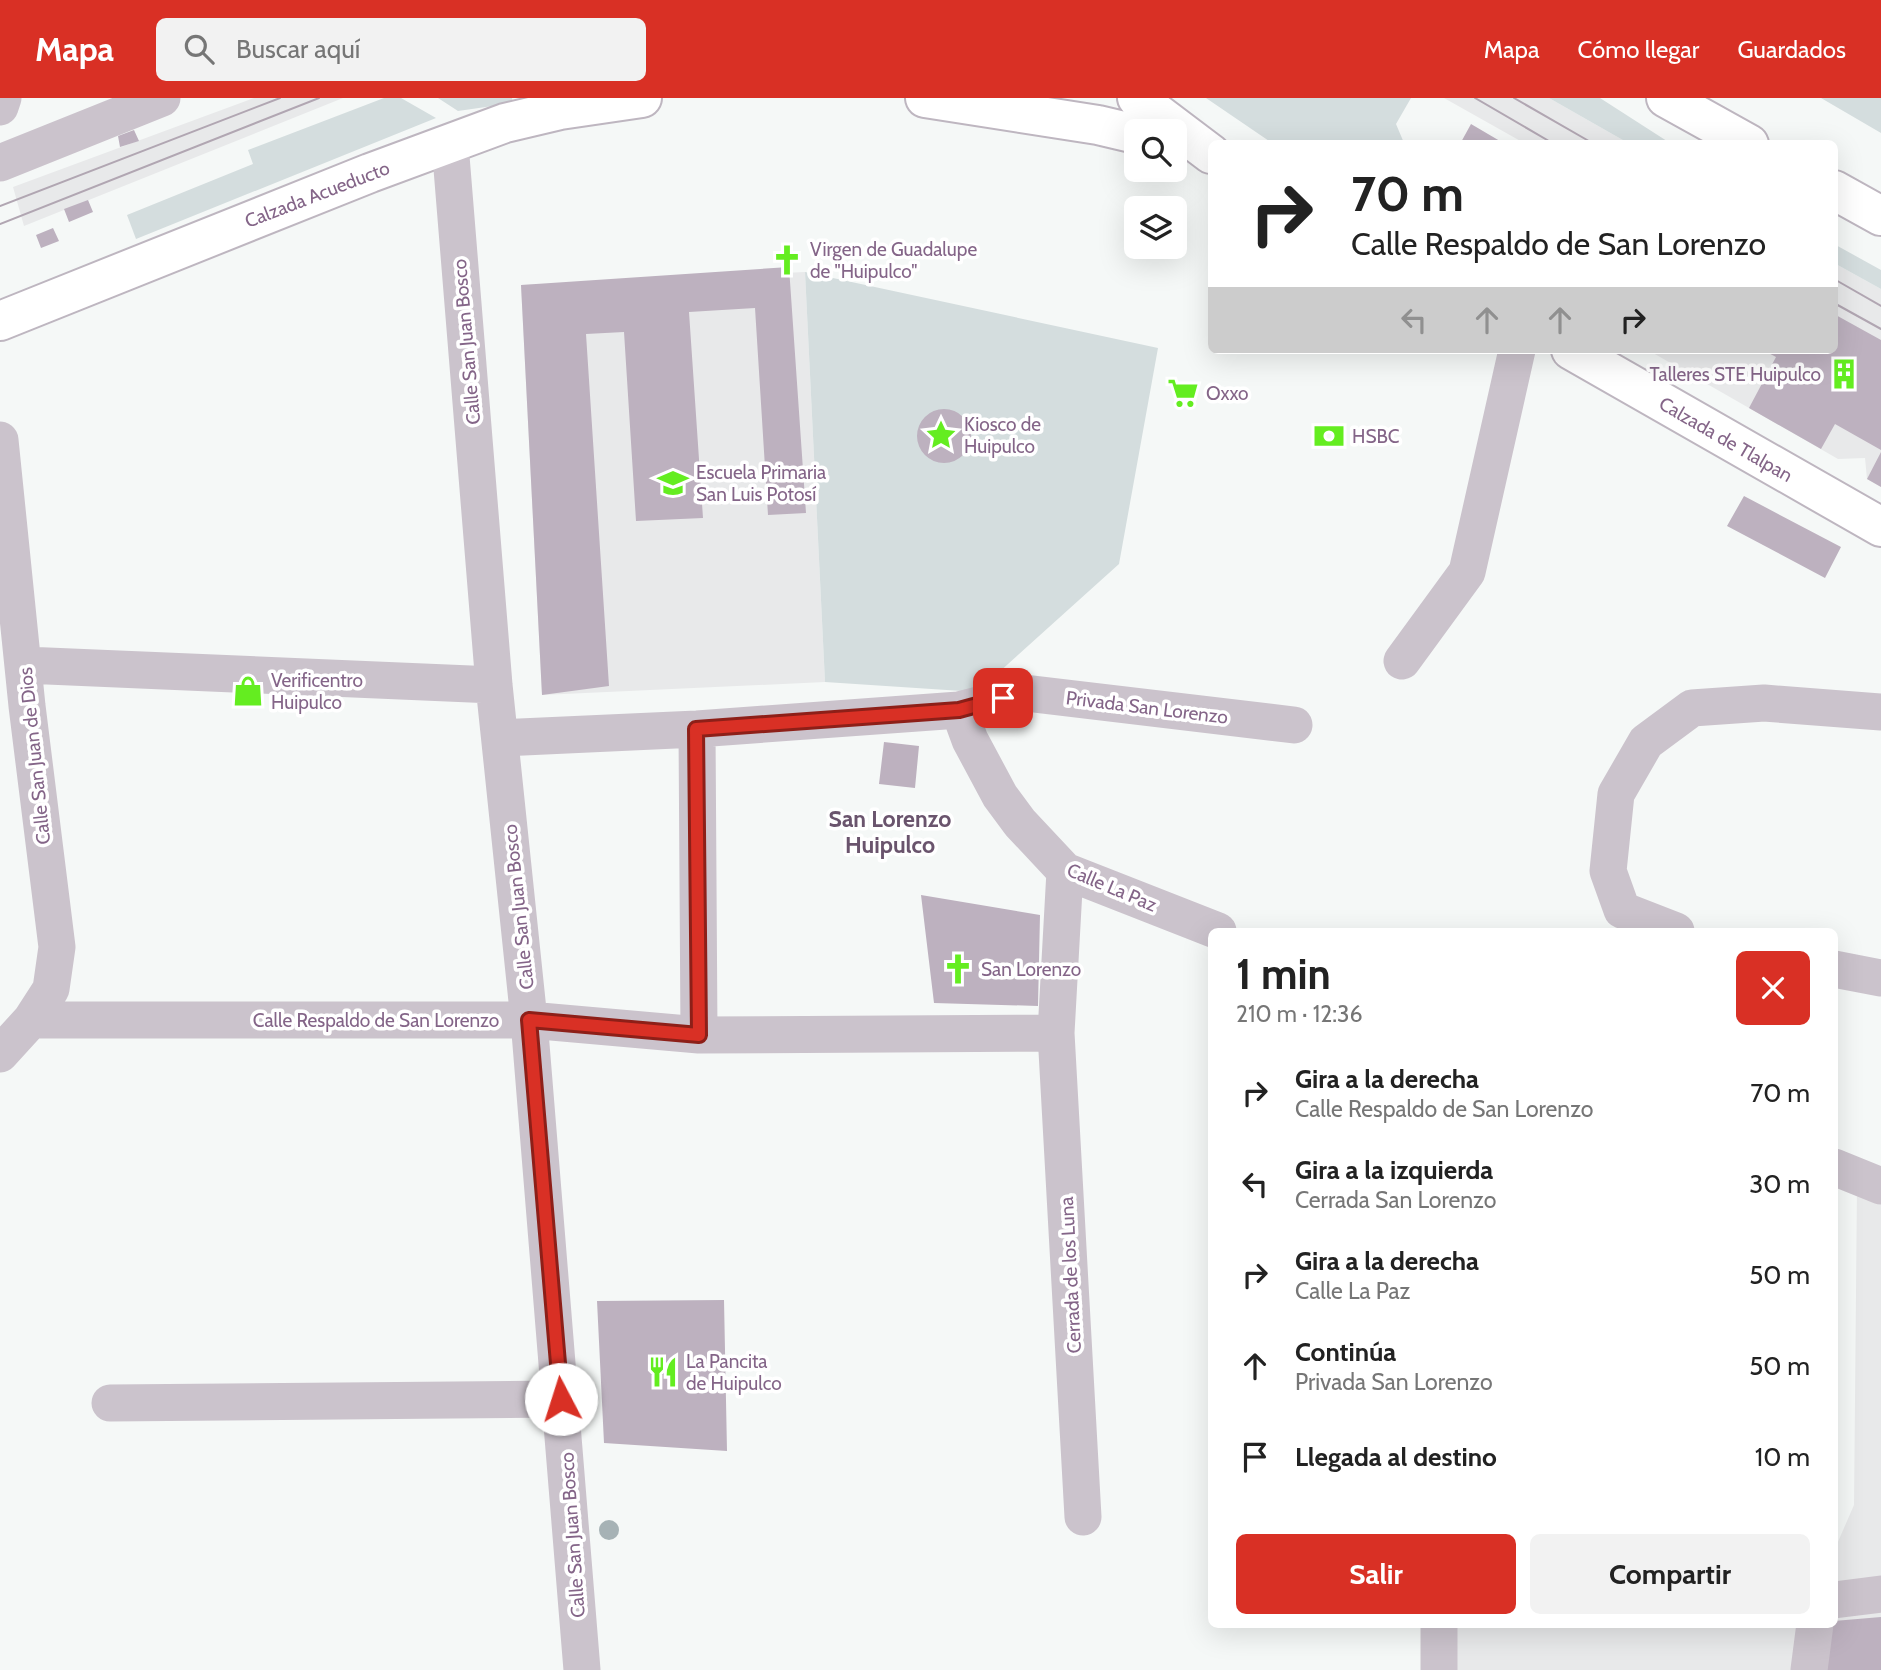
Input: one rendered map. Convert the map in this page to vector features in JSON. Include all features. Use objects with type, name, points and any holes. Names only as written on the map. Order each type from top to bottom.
[{"type":"main road","name":"Calzada Acueducto","points":[[0,321],[450,144],[538,115],[642,98]]},
{"type":"main road","points":[[925,98],[1124,131]]},
{"type":"main road","points":[[1137,98],[1197,149]]},
{"type":"main road","points":[[1666,98],[1742,140]]},
{"type":"main road","points":[[1838,192],[1881,216]]},
{"type":"main road","name":"Calzada de Tlalpan","points":[[1578,354],[1881,527]]},
{"type":"street","points":[[0,107],[3,98]]},
{"type":"street","points":[[0,163],[162,98]]},
{"type":"street","name":"Calle San Juan Bosco","points":[[450,144],[494,685],[529,1020],[582,1670]]},
{"type":"street","points":[[1402,661],[1467,572],[1516,354]]},
{"type":"street","name":"Calle San Juan de Dios","points":[[0,440],[24,665],[13,706],[57,947],[51,989],[31,1020],[0,1054]]},
{"type":"street","points":[[24,665],[494,685]]},
{"type":"street","name":"Privada San Lorenzo","points":[[959,710],[1026,693],[1294,725]]},
{"type":"street","points":[[1668,928],[1622,910],[1608,872],[1616,794],[1646,742],[1692,708],[1764,703],[1881,712]]},
{"type":"street","points":[[500,738],[696,729],[959,710]]},
{"type":"street","name":"Calle La Paz","points":[[959,710],[970,740],[1000,796],[1020,823],[1065,870],[1210,928]]},
{"type":"street","points":[[696,729],[699,1035]]},
{"type":"street","name":"Cerrada de los Luna","points":[[1065,870],[1056,1033],[1083,1517]]},
{"type":"street","points":[[1838,971],[1881,978]]},
{"type":"street","name":"Calle Respaldo de San Lorenzo","points":[[31,1020],[529,1020],[699,1035],[1056,1033]]},
{"type":"street","points":[[1838,1169],[1881,1186]]},
{"type":"street","points":[[110,1403],[561,1399]]},
{"type":"street","points":[[1838,1599],[1881,1594]]},
{"type":"street","points":[[1439,1628],[1439,1670]]},
{"type":"street","points":[[1809,1670],[1814,1628]]},
{"type":"shaded area","points":[[254,98],[343,98],[24,226],[13,187]]},
{"type":"shaded area","points":[[384,98],[401,98],[436,118],[136,239],[127,215],[253,164],[248,150]]},
{"type":"shaded area","points":[[438,98],[512,98],[513,103],[458,111]]},
{"type":"shaded area","points":[[1206,98],[1411,98],[1396,124],[1403,140],[1268,140]]},
{"type":"shaded area","points":[[1444,98],[1549,98],[1623,140],[1519,140]]},
{"type":"shaded area","points":[[1549,98],[1600,98],[1665,140],[1623,140]]},
{"type":"shaded area","points":[[1821,98],[1881,98],[1881,133]]},
{"type":"shaded area","points":[[1838,246],[1881,270],[1881,289],[1838,265]]},
{"type":"shaded area","points":[[1838,265],[1881,289],[1881,487],[1867,479],[1865,458],[1838,459],[1655,354],[1838,354]]},
{"type":"shaded area","name":"Escuela Primaria San Luis Potosí","points":[[805,272],[825,682],[542,695],[521,285]]},
{"type":"shaded area","points":[[805,272],[1158,348],[1119,564],[977,692],[825,682]]},
{"type":"shaded area","points":[[1857,1188],[1881,1197],[1881,1670],[1454,1670],[1454,1628],[1838,1628],[1838,1542],[1854,1505]]},
{"type":"building","points":[[1471,124],[1498,140],[1462,140]]},
{"type":"building","points":[[134,130],[139,141],[120,147],[118,136]]},
{"type":"building","points":[[88,200],[93,212],[69,222],[64,209]]},
{"type":"building","points":[[53,228],[59,241],[41,248],[36,235]]},
{"type":"building","points":[[789,267],[806,513],[768,515],[755,308],[689,312],[703,518],[636,521],[624,332],[586,334],[609,686],[542,695],[521,285]]},
{"type":"building","points":[[1838,316],[1881,340],[1881,450],[1835,424],[1821,449],[1749,408],[1776,357],[1770,354],[1838,354]]},
{"type":"building","points":[[949,409],[959,413],[967,421],[971,436],[967,451],[959,459],[939,463],[929,459],[921,451],[917,431],[921,421],[929,413]]},
{"type":"building","points":[[1881,452],[1881,487],[1867,479]]},
{"type":"building","points":[[1744,496],[1841,547],[1825,578],[1727,526]]},
{"type":"building","points":[[884,742],[919,746],[915,788],[879,784]]},
{"type":"building","points":[[921,895],[1040,915],[1038,1006],[934,1003]]},
{"type":"building","name":"La Pancita de Huipulco","points":[[724,1300],[727,1451],[604,1443],[597,1301]]},
{"type":"building","points":[[1881,1617],[1881,1670],[1827,1670],[1829,1628],[1838,1628],[1838,1621]]},
{"type":"tram line","points":[[0,206],[280,98]]},
{"type":"tram line","points":[[0,224],[319,98]]},
{"type":"tram line","points":[[1475,98],[1547,140]]},
{"type":"tram line","points":[[1514,98],[1587,140]]},
{"type":"tram line","points":[[1838,281],[1881,306]]},
{"type":"tram line","points":[[1838,305],[1881,329]]},
{"type":"place","name":"Virgen de Guadalupe de \"Huipulco\"","points":[[787,260]]},
{"type":"place","name":"Talleres STE Huipulco","points":[[1844,374]]},
{"type":"place","name":"Oxxo","points":[[1183,393]]},
{"type":"place","name":"Kiosco de Huipulco","points":[[941,435]]},
{"type":"place","name":"HSBC","points":[[1329,436]]},
{"type":"place","name":"Escuela Primaria San Luis Potosí","points":[[673,483]]},
{"type":"place","name":"Verificentro Huipulco","points":[[248,691]]},
{"type":"place","name":"San Lorenzo","points":[[958,969]]},
{"type":"place","name":"La Pancita de Huipulco","points":[[663,1372]]},
{"type":"district","name":"San Lorenzo Huipulco","points":[[890,832]]},
{"type":"route","points":[[561,1399],[529,1020],[699,1035],[696,729],[959,710],[1003,698]]}]
